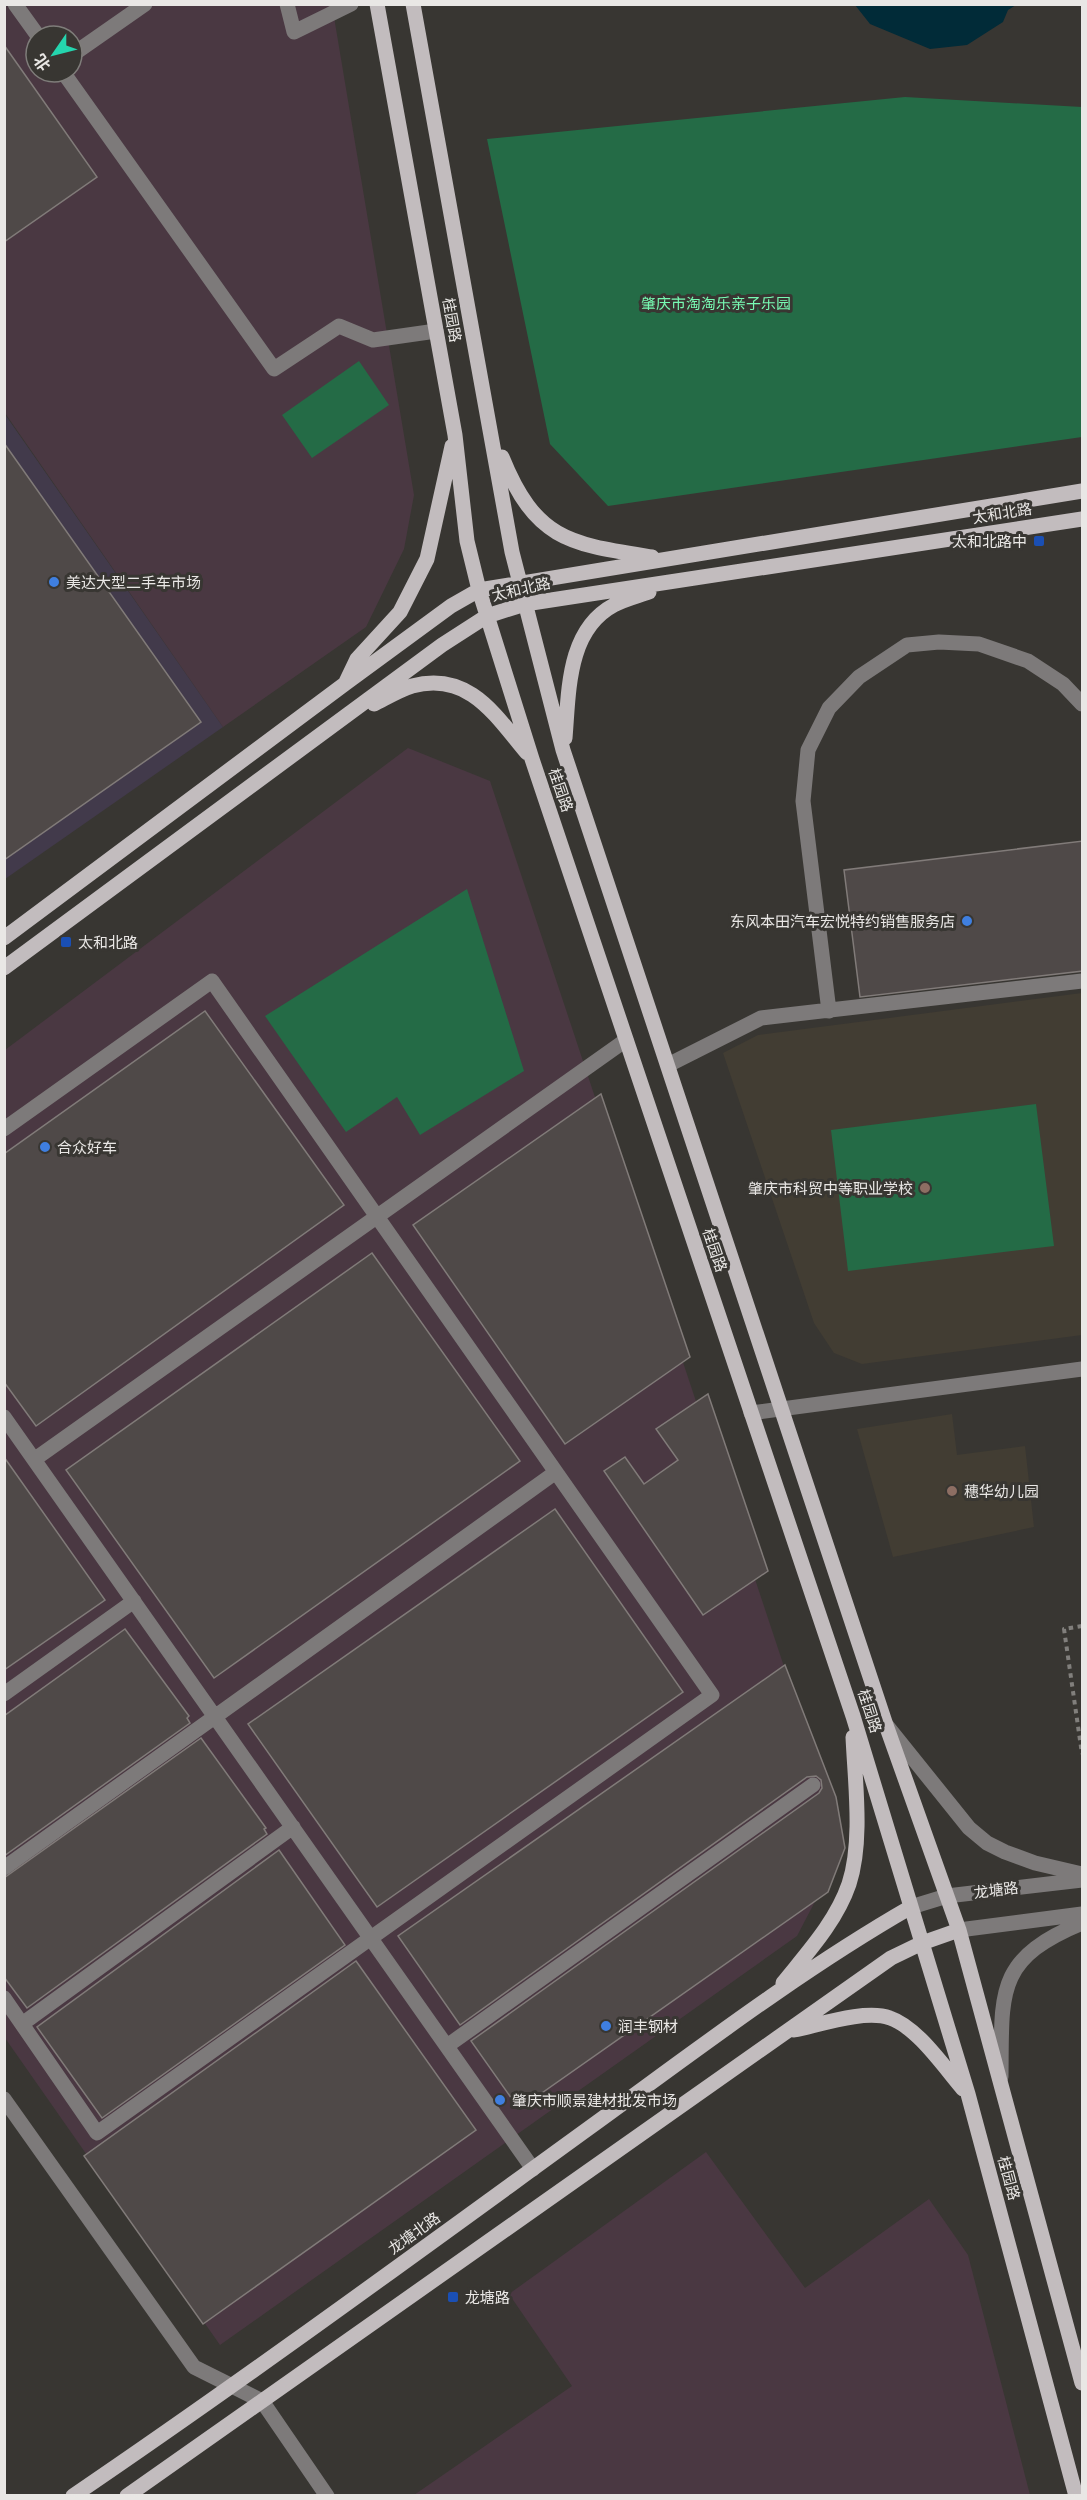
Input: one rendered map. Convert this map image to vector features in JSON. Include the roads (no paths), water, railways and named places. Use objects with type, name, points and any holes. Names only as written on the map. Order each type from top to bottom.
[{"type":"main road","name":"桂园路","points":[[377,4],[454,435],[467,541],[478,590],[532,759],[853,1716],[968,2094],[1076,2496]]},
{"type":"main road","points":[[414,4],[512,552],[563,750],[886,1725],[959,1930],[1083,2383]]},
{"type":"main road","points":[[491,431],[514,487],[526,505],[550,530],[587,547],[667,559]]},
{"type":"main road","points":[[346,683],[357,659],[399,612],[427,559],[454,435]]},
{"type":"main road","name":"太和北路","points":[[4,938],[346,683],[451,606],[478,590],[1083,491]]},
{"type":"main road","name":"太和北路","points":[[4,968],[455,635],[487,615],[525,604],[1083,519]]},
{"type":"main road","points":[[563,750],[571,669],[585,633],[597,617],[615,604],[685,580]]},
{"type":"main road","points":[[341,719],[411,686],[437,683],[458,686],[478,697],[532,759]]},
{"type":"main road","points":[[773,1995],[816,1942],[836,1911],[849,1883],[855,1847],[853,1716]]},
{"type":"main road","points":[[773,1995],[911,1907]]},
{"type":"main road","points":[[127,2496],[891,1958],[959,1930]]},
{"type":"main road","name":"龙塘北路","points":[[73,2496],[232,2388],[773,1995]]},
{"type":"main road","points":[[785,2032],[867,2016],[889,2017],[906,2026],[968,2094]]},
{"type":"street","points":[[15,4],[29,24]]},
{"type":"street","points":[[84,47],[145,4]]},
{"type":"street","points":[[287,4],[294,32],[351,4]]},
{"type":"street","points":[[72,84],[274,369],[339,326],[373,340],[436,331]]},
{"type":"street","points":[[829,1011],[803,801],[808,750],[829,708],[859,677],[907,645],[939,642],[979,644],[1028,661],[1063,684],[1083,704]]},
{"type":"street","points":[[4,1129],[212,981],[712,1695],[97,2133],[4,1998]]},
{"type":"street","points":[[668,1065],[761,1018],[1083,981]]},
{"type":"street","points":[[34,1460],[626,1040]]},
{"type":"street","points":[[751,1413],[1083,1369]]},
{"type":"street","points":[[4,1417],[533,2169]]},
{"type":"street","points":[[4,1868],[556,1472]]},
{"type":"street","points":[[4,1694],[134,1602]]},
{"type":"street","points":[[886,1725],[969,1828],[987,1843],[1035,1863],[1083,1874]]},
{"type":"street","points":[[447,2046],[813,1785]]},
{"type":"street","points":[[22,2024],[293,1827]]},
{"type":"street","name":"龙塘路","points":[[911,1907],[947,1896],[1083,1880]]},
{"type":"street","points":[[959,1930],[1083,1914]]},
{"type":"street","points":[[1001,2083],[1002,2010],[1007,1984],[1017,1966],[1032,1950],[1051,1936],[1083,1923]]},
{"type":"street","points":[[4,2099],[194,2367],[262,2401],[327,2496]]},
{"type":"water","points":[[855,5],[1016,5],[1008,10],[1003,22],[967,45],[930,49],[870,24]]},
{"type":"place","name":"太和北路中","points":[[1039,541]]},
{"type":"place","name":"美达大型二手车市场","points":[[54,582]]},
{"type":"place","name":"东风本田汽车宏悦特约销售服务店","points":[[967,921]]},
{"type":"place","name":"太和北路","points":[[66,942]]},
{"type":"place","name":"合众好车","points":[[45,1147]]},
{"type":"place","name":"肇庆市科贸中等职业学校","points":[[925,1188]]},
{"type":"place","name":"穗华幼儿园","points":[[952,1491]]},
{"type":"place","name":"润丰钢材","points":[[606,2026]]},
{"type":"place","name":"肇庆市顺景建材批发市场","points":[[500,2100]]},
{"type":"place","name":"龙塘路","points":[[453,2297]]},
{"type":"park label","name":"肇庆市淘淘乐亲子乐园","points":[[716,303]]}]
